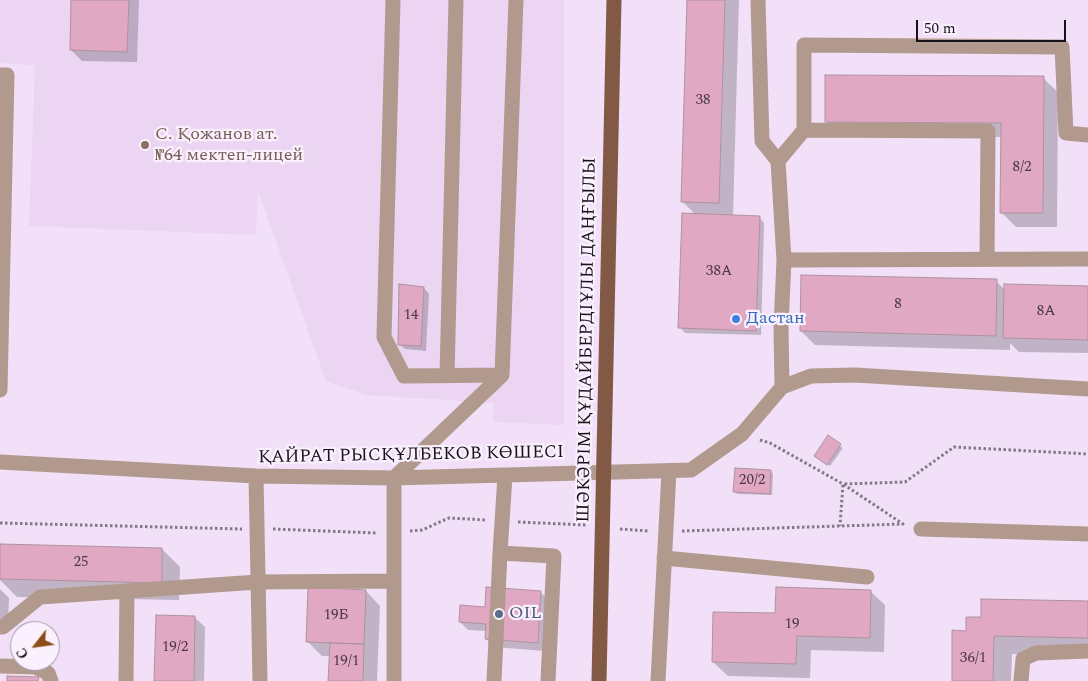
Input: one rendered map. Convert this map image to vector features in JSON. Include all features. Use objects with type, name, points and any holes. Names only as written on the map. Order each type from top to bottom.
[{"type":"main road","name":"ШӘКӘРІМ ҚҰДАЙБЕРДІҰЛЫ ДАҢҒЫЛЫ","points":[[599,681],[614,0]]},
{"type":"street","points":[[393,0],[384,336],[404,376],[502,376]]},
{"type":"street","points":[[448,376],[456,0]]},
{"type":"street","points":[[394,681],[394,478],[502,376],[516,0]]},
{"type":"street","points":[[758,0],[762,141],[778,161],[784,260],[781,327],[782,387]]},
{"type":"street","points":[[778,161],[804,130],[804,45],[1062,48],[1066,133],[1088,135]]},
{"type":"street","points":[[0,75],[7,75],[0,390]]},
{"type":"street","points":[[804,130],[988,131],[987,259]]},
{"type":"street","points":[[784,260],[1088,259]]},
{"type":"street","name":"ҚАЙРАТ РЫСҚҰЛБЕКОВ КӨШЕСІ","points":[[0,462],[256,476],[394,478],[691,470],[742,434],[782,387],[811,376],[855,375],[1088,389]]},
{"type":"street","points":[[658,681],[669,471]]},
{"type":"street","points":[[256,476],[260,681]]},
{"type":"street","points":[[494,681],[506,476]]},
{"type":"street","points":[[921,529],[1088,534]]},
{"type":"street","points":[[500,553],[554,556],[548,681]]},
{"type":"street","points":[[664,558],[867,577]]},
{"type":"street","points":[[0,627],[3,627],[40,597],[258,582],[394,581]]},
{"type":"street","points":[[126,681],[127,591]]},
{"type":"street","points":[[1021,681],[1023,659],[1036,653],[1088,651]]},
{"type":"street","points":[[0,666],[36,667],[48,673],[52,681]]},
{"type":"path","points":[[0,523],[394,533],[422,530],[449,518],[579,524],[602,528],[666,532],[903,524],[843,484],[770,443],[742,434]]},
{"type":"path","points":[[843,484],[905,482],[954,447],[1088,454]]},
{"type":"path","points":[[840,526],[843,484]]},
{"type":"shaded area","points":[[0,0],[564,0],[564,425],[494,422],[493,403],[366,395],[326,381],[258,191],[256,235],[29,226],[35,65],[0,63]]},
{"type":"building","points":[[71,0],[129,0],[127,52],[70,50]]},
{"type":"building","points":[[687,0],[725,0],[719,203],[681,202]]},
{"type":"building","points":[[825,75],[1044,76],[1043,213],[1000,213],[1001,123],[825,122]]},
{"type":"building","points":[[682,213],[760,216],[756,331],[678,328]]},
{"type":"building","points":[[801,275],[997,279],[996,336],[800,331]]},
{"type":"building","points":[[399,284],[424,287],[421,346],[398,345]]},
{"type":"building","points":[[1004,284],[1088,286],[1088,340],[1003,338]]},
{"type":"building","points":[[828,435],[841,444],[827,465],[814,456]]},
{"type":"building","points":[[735,468],[771,470],[770,494],[733,492]]},
{"type":"building","points":[[0,544],[162,548],[162,583],[0,579]]},
{"type":"building","points":[[308,587],[366,590],[364,644],[306,642]]},
{"type":"building","name":"OIL","points":[[486,587],[541,591],[538,643],[485,639],[486,624],[459,622],[460,605],[485,607]]},
{"type":"building","points":[[776,587],[871,590],[870,638],[797,636],[796,664],[712,662],[713,612],[775,613]]},
{"type":"building","points":[[981,599],[1088,601],[1088,638],[994,636],[993,681],[952,681],[952,630],[966,631],[966,617],[981,617]]},
{"type":"building","points":[[156,615],[195,616],[194,681],[154,681]]},
{"type":"building","points":[[330,643],[364,644],[363,681],[328,681]]},
{"type":"building","points":[[7,676],[39,677],[38,681],[7,681]]},
{"type":"place","name":"С. Қожанов ат. №64 мектеп-лицей","points":[[145,145]]},
{"type":"place","name":"Дастан","points":[[736,319]]},
{"type":"place","name":"OIL","points":[[499,614]]}]
